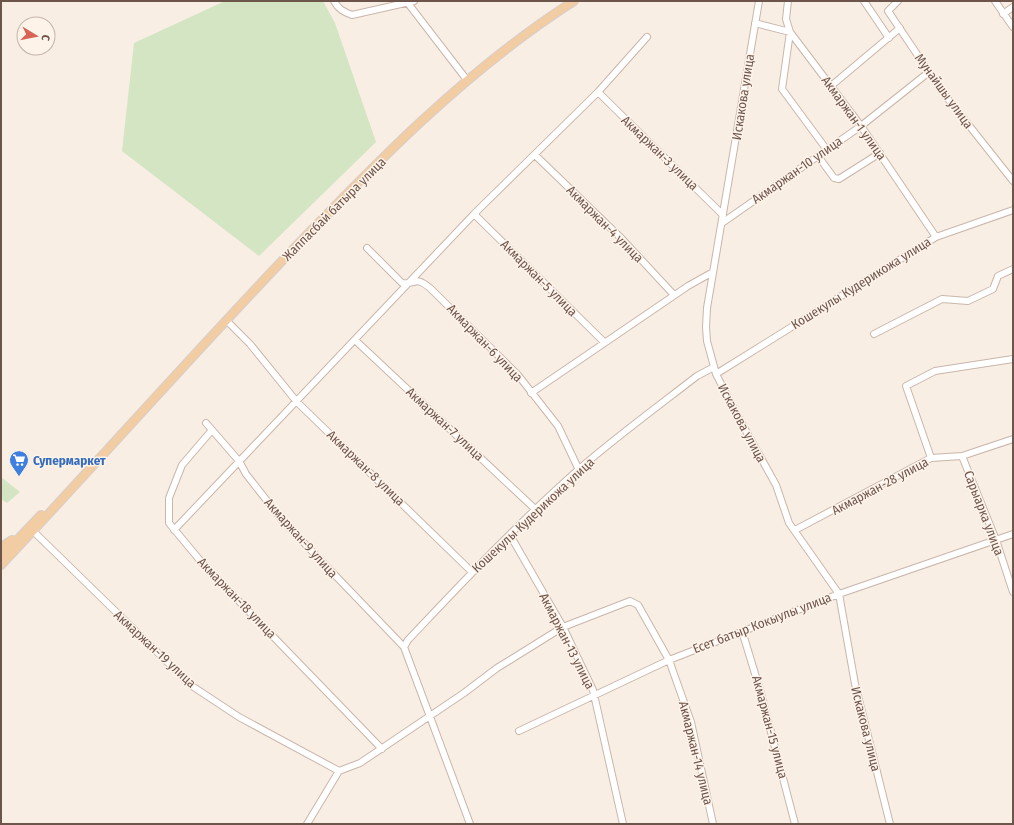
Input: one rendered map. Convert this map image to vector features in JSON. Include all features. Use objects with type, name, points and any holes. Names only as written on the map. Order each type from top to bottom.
[{"type":"main road","name":"Жаппасбай батыра улица","points":[[30,529],[115,441],[328,212],[427,116],[467,80],[535,27],[574,1]]},
{"type":"main road","points":[[1,547],[30,529]]},
{"type":"main road","points":[[1,557],[30,529]]},
{"type":"main road","points":[[1,565],[30,529]]},
{"type":"street","points":[[334,1],[336,6],[343,12],[352,15],[411,2],[467,80]]},
{"type":"street","name":"Искакова улица","points":[[758,1],[713,272],[706,327],[716,374],[776,485],[789,523],[839,594],[855,684],[890,824]]},
{"type":"street","points":[[788,1],[786,19],[790,32],[782,89],[826,150]]},
{"type":"street","points":[[864,1],[889,38]]},
{"type":"street","points":[[877,20],[899,1]]},
{"type":"street","points":[[995,1],[1013,28]]},
{"type":"street","points":[[1003,14],[1013,7]]},
{"type":"street","name":"Мунайшы улица","points":[[888,11],[928,72],[1013,182]]},
{"type":"street","points":[[755,23],[790,32]]},
{"type":"street","points":[[831,86],[900,28]]},
{"type":"street","name":"Акмаржан-1 улица","points":[[790,32],[861,126],[936,237]]},
{"type":"street","points":[[174,530],[474,214],[598,92],[647,37]]},
{"type":"street","name":"Акмаржан-10 улица","points":[[722,223],[861,126],[928,72]]},
{"type":"street","name":"Акмаржан-3 улица","points":[[598,92],[723,215]]},
{"type":"street","points":[[818,156],[834,178],[839,179],[880,153]]},
{"type":"street","name":"Акмаржан-4 улица","points":[[535,155],[622,239],[674,295]]},
{"type":"street","name":"Кошекулы Кудерикожа улица","points":[[716,374],[936,237],[1013,210]]},
{"type":"street","name":"Акмаржан-5 улица","points":[[474,214],[604,342]]},
{"type":"street","points":[[367,248],[402,283],[408,284]]},
{"type":"street","points":[[874,334],[942,299],[968,300],[993,289],[998,276],[1013,270]]},
{"type":"street","points":[[530,393],[674,295],[713,272]]},
{"type":"street","name":"Акмаржан-6 улица","points":[[408,284],[416,280],[422,281],[499,354],[518,375],[530,393],[558,426],[578,470]]},
{"type":"street","name":"Акмаржан-8 улица","points":[[226,320],[264,360],[297,402],[472,572]]},
{"type":"street","name":"Акмаржан-7 улица","points":[[355,340],[536,509]]},
{"type":"street","points":[[931,458],[906,386],[935,371],[1013,359]]},
{"type":"street","name":"Кошекулы Кудерикожа улица","points":[[404,647],[408,640],[472,572],[578,470],[697,376],[714,367]]},
{"type":"street","name":"Акмаржан-9 улица","points":[[206,423],[239,461],[246,474],[282,520],[404,647]]},
{"type":"street","name":"Акмаржан-18 улица","points":[[212,430],[182,465],[169,498],[168,523],[203,564],[382,749]]},
{"type":"street","name":"Акмаржан-28 улица","points":[[795,530],[931,458],[962,456],[1013,439]]},
{"type":"street","name":"Сарыарка улица","points":[[962,456],[996,540],[1013,592]]},
{"type":"street","name":"Акмаржан-19 улица","points":[[30,529],[192,686],[239,717],[339,771]]},
{"type":"street","name":"Есет батыр Кокыулы улица","points":[[519,731],[669,660],[839,594],[1013,534]]},
{"type":"street","name":"Акмаржан-13 улица","points":[[510,535],[563,627],[594,696],[623,824]]},
{"type":"street","name":"Акмаржан-14 улица","points":[[563,627],[612,607],[633,601],[638,605],[669,660],[691,722],[713,824]]},
{"type":"street","points":[[307,824],[339,771],[360,763],[382,749],[464,693],[497,668],[563,627]]},
{"type":"street","name":"Акмаржан-15 улица","points":[[742,631],[760,690],[795,824]]},
{"type":"street","points":[[404,647],[428,717],[470,824]]},
{"type":"green space","points":[[225,1],[323,1],[335,23],[376,142],[259,256],[122,151],[134,43]]},
{"type":"green space","points":[[1,477],[20,492],[7,503],[1,499]]},
{"type":"place","name":"Супермаркет","points":[[19,477]]}]
